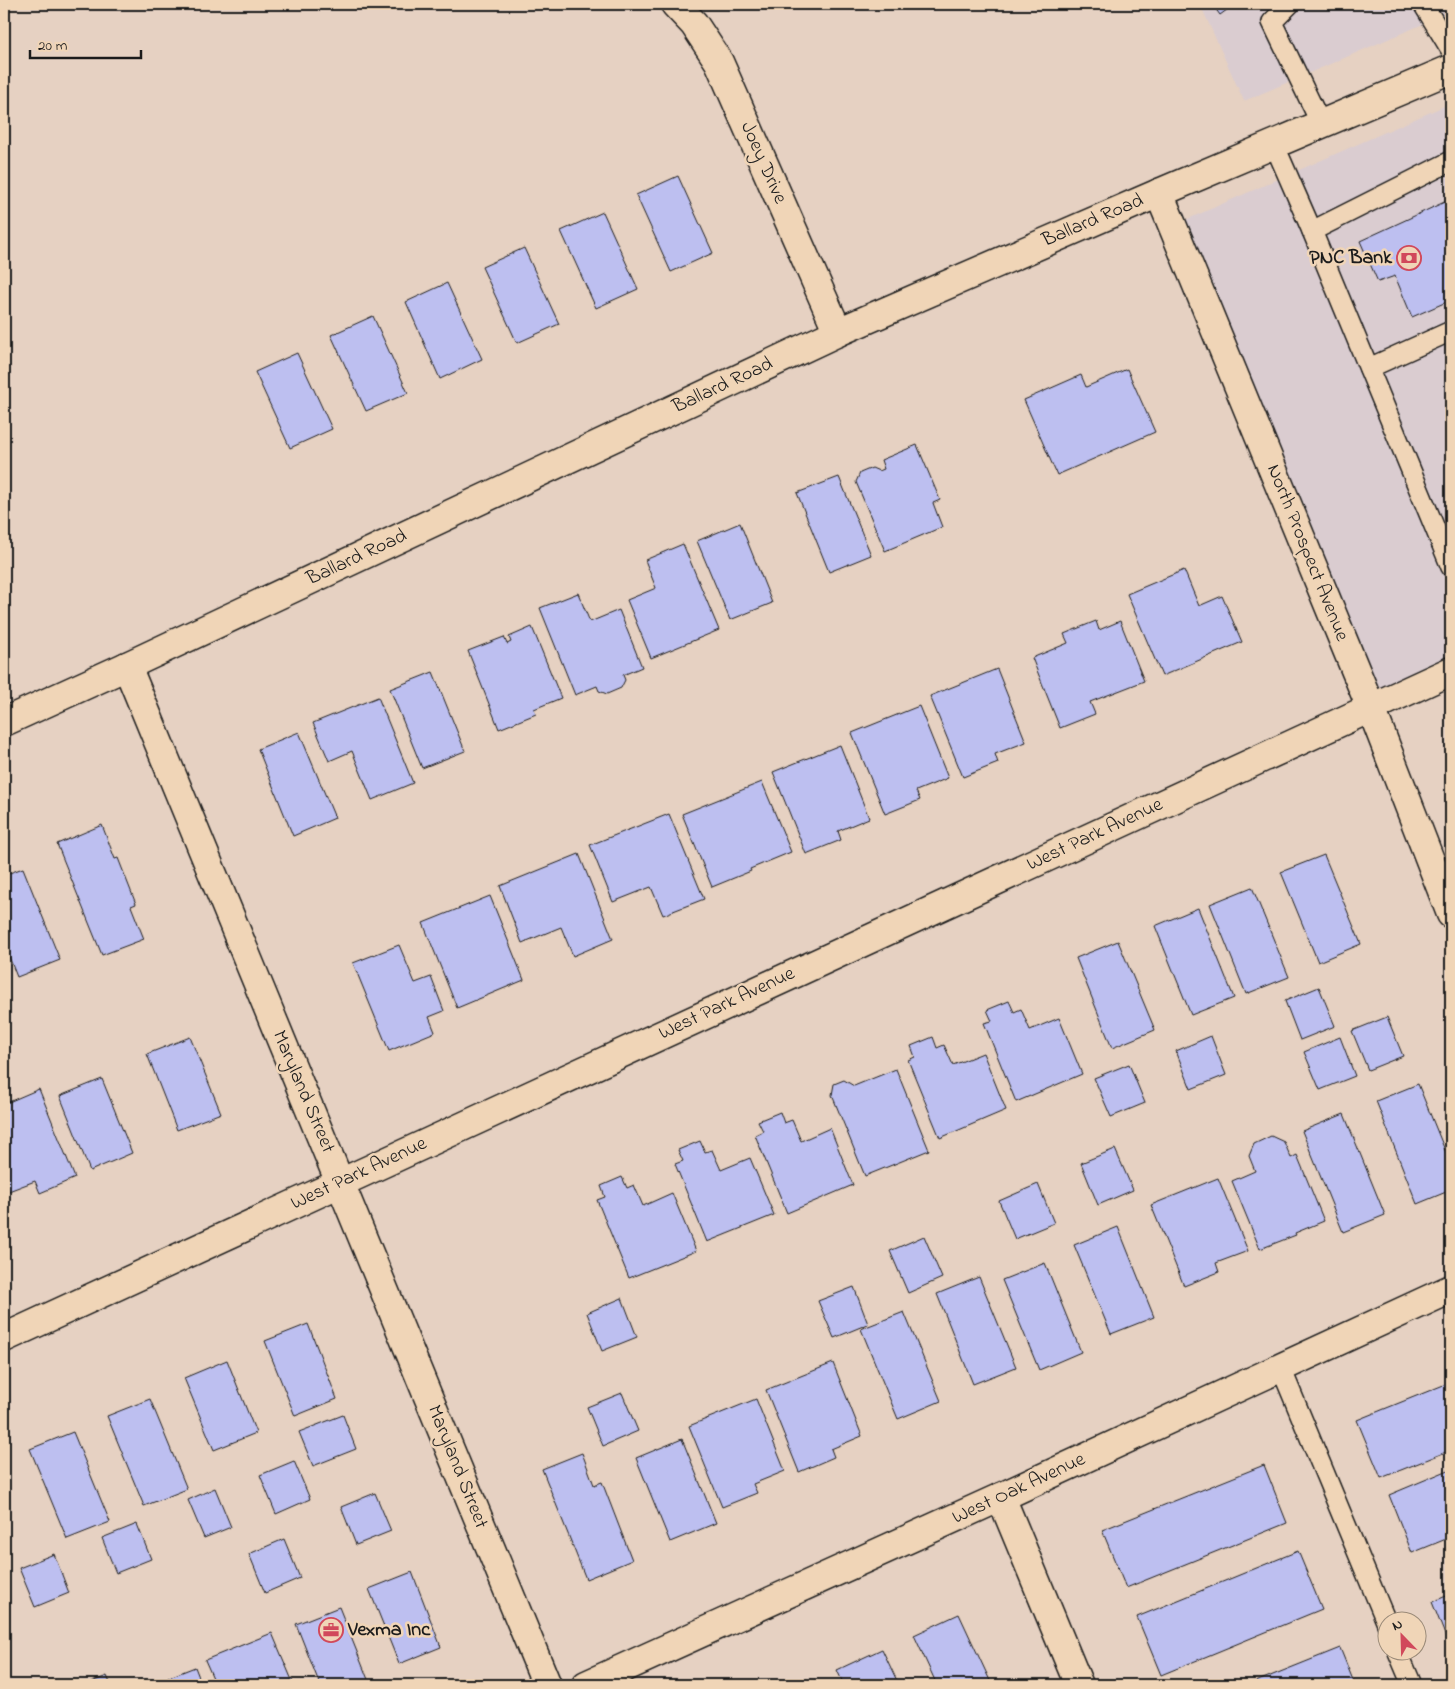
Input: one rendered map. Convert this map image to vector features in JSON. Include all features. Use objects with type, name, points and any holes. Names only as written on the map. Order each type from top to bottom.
[{"type":"street","name":"Joey Drive","points":[[675,4],[694,24],[719,62],[838,332]]},
{"type":"street","name":"Ballard Road","points":[[4,722],[838,332],[1451,69]]},
{"type":"street","name":"North Prospect Avenue","points":[[1159,193],[1371,708],[1451,914]]},
{"type":"street","name":"Maryland Street","points":[[127,666],[547,1685]]},
{"type":"street","name":"West Park Avenue","points":[[4,1338],[1451,671]]},
{"type":"street","name":"West Oak Avenue","points":[[586,1685],[1001,1497],[1451,1289]]},
{"type":"street","points":[[1001,1497],[1079,1685]]},
{"type":"lane","points":[[1290,4],[1272,22],[1321,124]]},
{"type":"lane","points":[[1423,4],[1451,50]]},
{"type":"lane","points":[[1274,144],[1451,567]]},
{"type":"lane","points":[[1312,231],[1451,161]]},
{"type":"lane","points":[[1369,368],[1451,331]]},
{"type":"lane","points":[[1281,1368],[1382,1612]]},
{"type":"lane","points":[[1402,1662],[1412,1685]]},
{"type":"shaded area","points":[[1200,4],[1451,4],[1451,12],[1244,101]]},
{"type":"shaded area","points":[[1451,103],[1451,664],[1359,706],[1163,230]]},
{"type":"building","points":[[1212,4],[1235,4],[1220,15]]},
{"type":"building","points":[[678,176],[713,253],[671,272],[636,195]]},
{"type":"building","name":"PNC Bank","points":[[1451,199],[1451,300],[1412,317],[1395,276],[1378,282],[1360,241]]},
{"type":"building","points":[[603,212],[638,289],[596,308],[561,231]]},
{"type":"building","points":[[524,248],[559,324],[517,343],[482,267]]},
{"type":"building","points":[[447,283],[482,359],[440,379],[406,302]]},
{"type":"building","points":[[373,316],[408,393],[366,411],[331,335]]},
{"type":"building","points":[[297,353],[332,429],[290,448],[255,372]]},
{"type":"building","points":[[1127,369],[1155,432],[1057,475],[1024,400],[1081,375],[1086,387]]},
{"type":"building","points":[[917,445],[940,500],[933,503],[942,527],[885,551],[856,482],[860,473],[872,468],[879,471],[884,469],[881,460]]},
{"type":"building","points":[[839,477],[871,555],[829,572],[797,493]]},
{"type":"building","points":[[740,523],[772,603],[730,620],[697,541]]},
{"type":"building","points":[[683,544],[719,630],[651,658],[627,600],[656,588],[645,560]]},
{"type":"building","points":[[1184,570],[1199,606],[1222,596],[1242,642],[1162,676],[1127,594]]},
{"type":"building","points":[[578,593],[590,622],[619,610],[642,667],[623,675],[625,680],[621,688],[607,694],[599,691],[597,686],[575,695],[540,608]]},
{"type":"building","points":[[1096,621],[1099,630],[1120,621],[1144,681],[1090,702],[1095,714],[1060,728],[1032,658],[1068,643],[1064,634]]},
{"type":"building","points":[[532,627],[561,698],[534,709],[536,714],[499,729],[468,651],[504,637],[507,644],[511,642],[509,637]]},
{"type":"building","points":[[997,669],[1026,742],[995,754],[998,763],[963,777],[930,696]]},
{"type":"building","points":[[433,672],[465,751],[422,768],[390,689]]},
{"type":"building","points":[[378,697],[413,783],[372,800],[352,751],[329,761],[313,723]]},
{"type":"building","points":[[919,706],[948,778],[916,791],[920,800],[885,814],[852,733]]},
{"type":"building","points":[[299,732],[335,818],[293,836],[258,749]]},
{"type":"building","points":[[840,745],[869,818],[838,831],[841,840],[806,854],[773,772]]},
{"type":"building","points":[[762,782],[791,852],[712,887],[682,814]]},
{"type":"building","points":[[669,814],[704,899],[663,915],[651,887],[613,902],[590,845]]},
{"type":"building","points":[[102,825],[115,859],[118,858],[136,904],[131,906],[144,939],[102,955],[57,844]]},
{"type":"building","points":[[579,854],[613,939],[573,956],[561,927],[522,943],[500,886]]},
{"type":"building","points":[[1324,855],[1361,944],[1318,962],[1281,872]]},
{"type":"building","points":[[23,868],[60,960],[17,977],[4,944],[4,875]]},
{"type":"building","points":[[1252,887],[1289,977],[1246,994],[1210,904]]},
{"type":"building","points":[[490,896],[524,980],[457,1008],[423,923]]},
{"type":"building","points":[[1198,908],[1234,998],[1191,1015],[1155,926]]},
{"type":"building","points":[[1118,941],[1155,1030],[1112,1048],[1076,958]]},
{"type":"building","points":[[399,945],[415,983],[431,977],[444,1011],[429,1017],[435,1032],[389,1051],[353,963]]},
{"type":"building","points":[[1319,987],[1335,1026],[1300,1040],[1285,1001]]},
{"type":"building","points":[[1009,1001],[1014,1012],[1021,1009],[1030,1030],[1059,1018],[1082,1074],[1016,1102],[984,1023],[992,1021],[987,1010]]},
{"type":"building","points":[[1387,1017],[1403,1056],[1368,1070],[1352,1031]]},
{"type":"building","points":[[1211,1036],[1226,1075],[1191,1089],[1176,1051]]},
{"type":"building","points":[[190,1037],[221,1113],[177,1130],[147,1054]]},
{"type":"building","points":[[933,1037],[937,1048],[944,1045],[953,1065],[983,1053],[1006,1110],[940,1138],[908,1060],[915,1057],[911,1046]]},
{"type":"building","points":[[1340,1037],[1355,1076],[1320,1090],[1304,1052]]},
{"type":"building","points":[[1129,1064],[1145,1103],[1111,1117],[1094,1078]]},
{"type":"building","points":[[896,1069],[929,1150],[865,1176],[832,1095],[834,1084],[844,1080],[854,1086]]},
{"type":"building","points":[[102,1079],[132,1153],[90,1171],[60,1096]]},
{"type":"building","points":[[1418,1084],[1451,1165],[1451,1190],[1417,1204],[1376,1101]]},
{"type":"building","points":[[39,1089],[75,1178],[40,1193],[35,1181],[6,1192],[4,1187],[4,1104]]},
{"type":"building","points":[[780,1112],[784,1123],[792,1120],[801,1141],[830,1128],[853,1185],[787,1213],[755,1135],[763,1131],[758,1121]]},
{"type":"building","points":[[1344,1114],[1385,1215],[1343,1232],[1302,1131]]},
{"type":"building","points":[[1271,1136],[1284,1142],[1291,1158],[1297,1155],[1324,1221],[1295,1233],[1296,1235],[1260,1249],[1232,1181],[1255,1171],[1249,1156],[1254,1144]]},
{"type":"building","points":[[700,1141],[705,1152],[712,1150],[721,1170],[750,1158],[774,1215],[707,1242],[675,1164],[683,1161],[678,1150]]},
{"type":"building","points":[[1115,1149],[1133,1190],[1098,1205],[1081,1163]]},
{"type":"building","points":[[622,1177],[627,1188],[634,1185],[643,1206],[672,1193],[696,1251],[629,1278],[597,1200],[605,1197],[601,1186]]},
{"type":"building","points":[[1218,1178],[1248,1251],[1216,1263],[1219,1272],[1184,1286],[1151,1205]]},
{"type":"building","points":[[1038,1184],[1054,1223],[1015,1239],[999,1201]]},
{"type":"building","points":[[1118,1227],[1154,1317],[1111,1334],[1074,1245]]},
{"type":"building","points":[[924,1236],[942,1278],[908,1293],[890,1251]]},
{"type":"building","points":[[1045,1263],[1081,1352],[1039,1370],[1002,1280]]},
{"type":"building","points":[[979,1277],[1016,1367],[973,1384],[937,1294]]},
{"type":"building","points":[[854,1287],[868,1324],[834,1338],[818,1301]]},
{"type":"building","points":[[622,1298],[637,1337],[602,1351],[587,1313]]},
{"type":"building","points":[[904,1312],[941,1401],[898,1419],[861,1329]]},
{"type":"building","points":[[308,1324],[337,1399],[295,1416],[265,1341]]},
{"type":"building","points":[[227,1360],[256,1433],[214,1450],[184,1378]]},
{"type":"building","points":[[833,1363],[862,1436],[831,1449],[834,1457],[799,1472],[766,1390]]},
{"type":"building","points":[[1451,1382],[1451,1450],[1381,1478],[1357,1420]]},
{"type":"building","points":[[622,1393],[638,1431],[603,1446],[587,1407]]},
{"type":"building","points":[[150,1399],[187,1489],[144,1506],[107,1416]]},
{"type":"building","points":[[756,1399],[785,1471],[753,1484],[757,1493],[722,1507],[689,1426]]},
{"type":"building","points":[[343,1415],[356,1449],[313,1466],[299,1432]]},
{"type":"building","points":[[73,1432],[110,1522],[67,1539],[30,1449]]},
{"type":"building","points":[[682,1439],[716,1523],[670,1542],[636,1458]]},
{"type":"building","points":[[582,1453],[594,1485],[602,1482],[632,1560],[586,1579],[542,1469]]},
{"type":"building","points":[[294,1461],[310,1499],[276,1514],[260,1475]]},
{"type":"building","points":[[1264,1465],[1287,1523],[1126,1588],[1102,1530]]},
{"type":"building","points":[[1451,1469],[1451,1537],[1412,1553],[1389,1495]]},
{"type":"building","points":[[215,1488],[231,1527],[204,1538],[188,1500]]},
{"type":"building","points":[[375,1493],[391,1531],[356,1545],[341,1507]]},
{"type":"building","points":[[137,1524],[151,1559],[116,1573],[102,1538]]},
{"type":"building","points":[[284,1539],[300,1578],[265,1593],[249,1554]]},
{"type":"building","points":[[1298,1551],[1322,1609],[1161,1675],[1137,1617]]},
{"type":"building","points":[[54,1554],[69,1593],[35,1607],[19,1568]]},
{"type":"building","points":[[412,1572],[441,1647],[399,1664],[369,1589]]},
{"type":"building","points":[[1451,1594],[1451,1650],[1432,1602]]},
{"type":"building","points":[[339,1607],[369,1682],[361,1685],[320,1685],[296,1624]]},
{"type":"building","points":[[959,1614],[992,1685],[937,1685],[914,1635]]},
{"type":"building","points":[[272,1633],[294,1685],[216,1685],[205,1660]]},
{"type":"building","points":[[1340,1648],[1355,1685],[1248,1685]]},
{"type":"building","points":[[882,1649],[899,1685],[844,1685],[837,1670]]},
{"type":"building","points":[[195,1667],[202,1685],[149,1685]]},
{"type":"building","points":[[107,1676],[111,1685],[84,1685]]},
{"type":"place","name":"PNC Bank","points":[[1409,258]]},
{"type":"place","name":"Vexma Inc","points":[[331,1630]]}]
